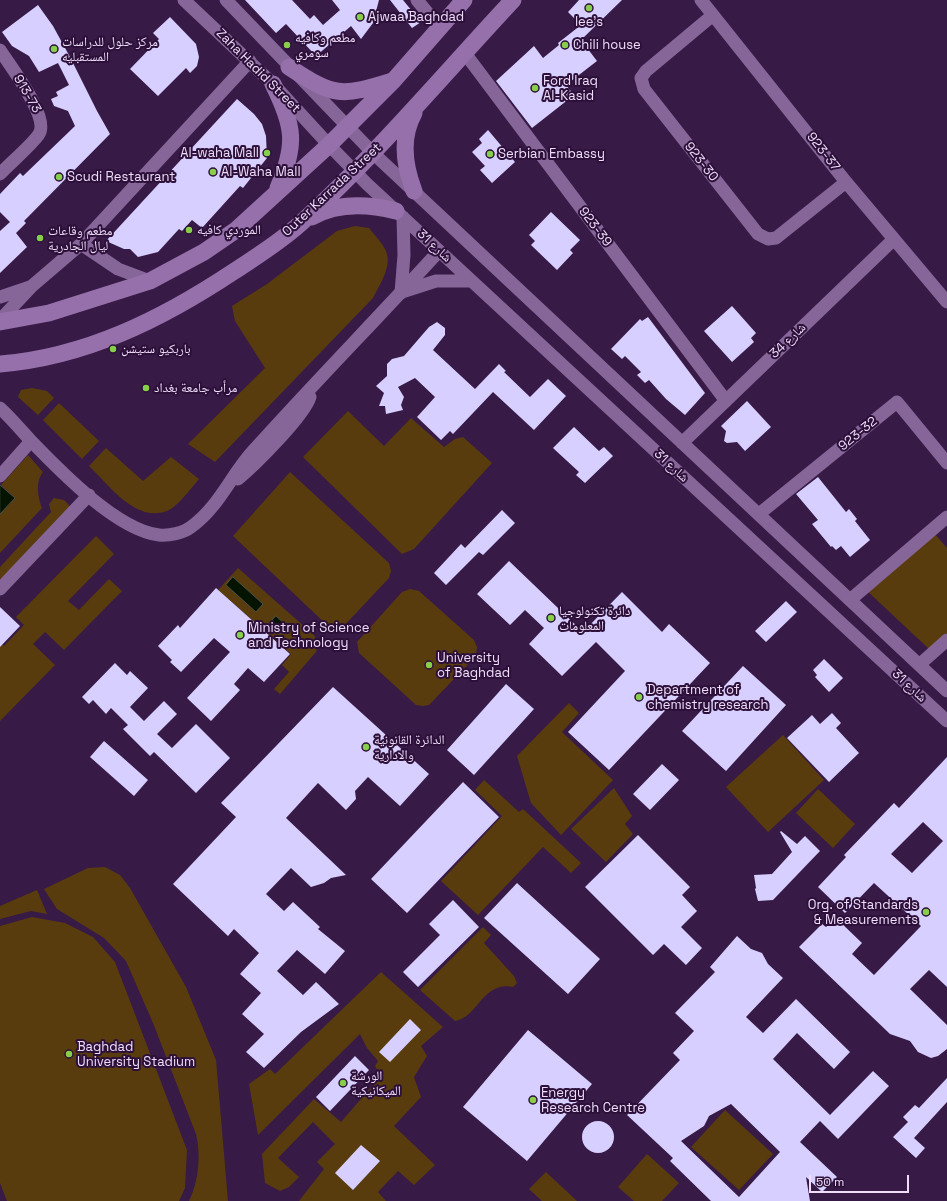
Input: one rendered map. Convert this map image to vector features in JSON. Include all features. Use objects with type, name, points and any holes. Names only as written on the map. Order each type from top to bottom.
[{"type":"main road","points":[[0,321],[49,313],[150,281],[204,252],[223,239],[236,230],[348,127],[394,80],[464,0]]},
{"type":"main road","name":"Outer Karrada Street","points":[[0,364],[61,354],[135,328],[175,309],[210,288],[254,258],[300,224],[374,153],[464,52],[513,0]]},
{"type":"main road","points":[[289,67],[317,86],[340,92],[359,91],[394,80]]},
{"type":"main road","points":[[273,84],[285,108],[290,127],[291,149],[288,166],[275,194]]},
{"type":"main road","points":[[414,191],[407,174],[404,156],[405,138],[410,120],[418,103]]},
{"type":"main road","points":[[300,224],[317,214],[336,208],[356,205],[376,206],[399,214]]},
{"type":"street","name":"Zaha Hadid Street","points":[[184,0],[273,84],[354,172]]},
{"type":"street","name":"Zaha Hadid Street","points":[[226,0],[289,67],[374,153]]},
{"type":"street","points":[[418,0],[440,28]]},
{"type":"street","name":"923-37","points":[[701,0],[846,182],[947,302]]},
{"type":"street","name":"923-30","points":[[713,15],[646,71],[641,78],[644,88],[758,234],[768,239],[776,238],[846,182]]},
{"type":"street","name":"913-73","points":[[0,50],[37,108],[42,122],[40,134],[0,174]]},
{"type":"street","name":"923-39","points":[[464,52],[726,401]]},
{"type":"street","points":[[0,321],[32,286],[81,244],[250,61]]},
{"type":"street","points":[[316,132],[326,135],[336,130],[338,125],[336,114]]},
{"type":"street","name":"شارع 31","points":[[374,153],[947,691]]},
{"type":"street","name":"شارع 31","points":[[354,172],[947,721]]},
{"type":"street","points":[[399,214],[404,255],[401,293]]},
{"type":"street","name":"شارع 34","points":[[682,443],[894,239]]},
{"type":"street","points":[[81,244],[118,269],[150,281]]},
{"type":"street","points":[[0,408],[31,441],[89,495],[115,516],[134,526],[159,535],[174,534],[190,527],[213,506],[252,452],[439,251]]},
{"type":"street","points":[[401,293],[436,281],[472,281]]},
{"type":"street","points":[[0,297],[32,286]]},
{"type":"street","name":"923-32","points":[[759,514],[897,402],[947,463]]},
{"type":"street","points":[[0,476],[31,441]]},
{"type":"street","points":[[0,589],[89,495]]},
{"type":"street","points":[[850,600],[947,517]]},
{"type":"street","points":[[919,665],[947,640]]},
{"type":"shaded area","points":[[355,226],[369,228],[382,243],[387,254],[388,259],[386,271],[373,298],[215,462],[188,444],[265,368],[235,321],[232,306],[267,284],[337,231]]},
{"type":"shaded area","points":[[32,388],[47,391],[54,398],[38,415],[18,397],[21,390]]},
{"type":"shaded area","points":[[59,403],[99,441],[82,459],[43,420]]},
{"type":"shaded area","points":[[348,411],[384,446],[411,418],[444,447],[455,439],[463,437],[492,463],[414,549],[402,554],[303,457]]},
{"type":"shaded area","points":[[106,448],[143,481],[171,457],[199,479],[181,501],[173,508],[157,513],[146,512],[135,508],[124,501],[89,466]]},
{"type":"shaded area","points":[[28,455],[43,472],[40,476],[38,485],[38,494],[42,508],[0,553],[0,514],[15,498],[1,485]]},
{"type":"shaded area","points":[[290,472],[389,563],[391,571],[389,578],[342,628],[335,629],[328,626],[233,536]]},
{"type":"shaded area","points":[[0,485],[15,498],[0,514]]},
{"type":"shaded area","points":[[54,498],[64,500],[71,507],[5,577],[0,579],[0,567],[51,512],[49,504]]},
{"type":"shaded area","points":[[934,533],[947,548],[947,633],[929,649],[865,589]]},
{"type":"shaded area","points":[[96,536],[114,554],[68,601],[79,610],[109,579],[122,591],[64,650],[45,632],[33,644],[55,665],[0,721],[0,642],[4,646],[24,625],[16,617]]},
{"type":"shaded area","points":[[238,568],[314,635],[318,644],[316,652],[280,694],[274,689],[289,672],[282,665],[291,654],[218,590]]},
{"type":"shaded area","points":[[233,577],[263,604],[256,612],[226,585]]},
{"type":"shaded area","points":[[410,589],[419,591],[474,640],[477,647],[476,656],[429,705],[423,706],[416,705],[359,653],[357,642],[402,592]]},
{"type":"shaded area","points":[[276,616],[287,626],[280,634],[269,624]]},
{"type":"shaded area","points":[[569,703],[579,713],[562,732],[613,780],[561,835],[531,803],[517,756]]},
{"type":"shaded area","points":[[783,735],[824,780],[768,832],[726,787]]},
{"type":"shaded area","points":[[484,780],[519,812],[523,809],[581,863],[571,873],[543,847],[478,915],[441,881],[502,816],[475,790]]},
{"type":"shaded area","points":[[614,788],[632,816],[625,824],[633,834],[606,862],[571,829]]},
{"type":"shaded area","points":[[818,789],[855,824],[833,848],[796,813]]},
{"type":"shaded area","points":[[105,867],[120,875],[130,888],[186,987],[216,1060],[228,1201],[189,1201],[197,1177],[199,1159],[196,1134],[153,1023],[126,961],[104,938],[57,909],[44,889],[88,868]]},
{"type":"shaded area","points":[[37,890],[47,914],[31,911],[0,919],[0,906]]},
{"type":"shaded area","name":"Baghdad University Stadium","points":[[32,917],[65,923],[93,937],[115,962],[187,1150],[185,1188],[179,1201],[7,1201],[0,1183],[0,926]]},
{"type":"shaded area","points":[[483,927],[491,935],[484,943],[514,976],[517,983],[513,987],[494,989],[487,994],[469,1014],[455,1021],[420,990]]},
{"type":"shaded area","points":[[381,972],[443,1027],[421,1046],[427,1056],[414,1077],[421,1097],[394,1126],[435,1165],[414,1185],[398,1171],[378,1192],[386,1201],[299,1201],[324,1169],[317,1162],[335,1144],[313,1122],[278,1158],[299,1177],[289,1187],[280,1191],[265,1183],[262,1154],[314,1099],[341,1122],[381,1076],[375,1066],[378,1061],[367,1048],[360,1034],[258,1135],[249,1084],[270,1069],[275,1074]]},
{"type":"shaded area","points":[[725,1110],[773,1154],[739,1190],[691,1147]]},
{"type":"shaded area","points":[[647,1154],[679,1183],[662,1201],[634,1201],[618,1187]]},
{"type":"shaded area","points":[[546,1172],[577,1201],[542,1201],[529,1189]]},
{"type":"building","points":[[245,0],[292,0],[310,19],[314,15],[323,25],[340,10],[332,0],[379,0],[373,23],[361,39],[351,26],[316,56],[286,24],[276,33]]},
{"type":"building","points":[[390,0],[403,0],[421,22],[412,28]]},
{"type":"building","points":[[579,0],[622,0],[581,40],[597,61],[566,85],[574,95],[532,128],[496,81],[534,46],[543,58],[559,45],[558,43],[581,25],[568,12]]},
{"type":"building","points":[[38,5],[53,26],[110,134],[24,221],[26,223],[16,233],[27,247],[0,273],[0,231],[10,222],[0,212],[0,194],[20,173],[23,176],[75,126],[68,111],[54,106],[51,99],[58,96],[56,92],[69,85],[58,63],[39,72],[29,56],[12,46],[2,32]]},
{"type":"building","points":[[170,17],[196,44],[199,57],[197,66],[190,73],[186,68],[158,96],[130,69],[159,39],[153,33]]},
{"type":"building","name":"Al-Waha Mall","points":[[237,99],[254,114],[262,124],[266,136],[267,158],[243,188],[240,186],[202,228],[192,220],[182,231],[179,229],[158,252],[138,257],[130,249],[124,249],[106,241]]},
{"type":"building","points":[[488,130],[515,162],[492,183],[480,170],[485,166],[472,152],[482,143],[479,139]]},
{"type":"building","points":[[551,212],[580,240],[570,250],[573,253],[557,270],[531,245],[535,241],[529,235]]},
{"type":"building","points":[[732,306],[756,333],[751,338],[754,342],[732,362],[704,331]]},
{"type":"building","points":[[648,317],[705,393],[685,415],[666,399],[649,380],[645,383],[637,375],[641,372],[625,356],[622,359],[611,349],[640,319],[642,321]]},
{"type":"building","points":[[437,322],[445,328],[445,335],[433,350],[475,389],[499,364],[506,371],[504,372],[530,397],[548,379],[566,396],[534,430],[493,392],[453,434],[450,431],[441,440],[417,417],[435,397],[415,378],[398,387],[404,397],[401,405],[403,410],[386,414],[385,406],[379,406],[384,393],[376,386],[387,376],[387,364],[392,359],[404,356],[429,327]]},
{"type":"building","points":[[747,401],[771,427],[745,451],[737,442],[727,443],[724,441],[726,431],[721,426]]},
{"type":"building","points":[[574,427],[599,451],[604,447],[613,456],[585,483],[576,475],[579,472],[553,448]]},
{"type":"building","points":[[818,477],[846,512],[849,509],[857,519],[855,521],[870,540],[850,557],[841,546],[836,550],[832,546],[831,547],[812,524],[818,520],[796,494]]},
{"type":"building","points":[[502,510],[515,523],[483,555],[479,552],[446,585],[434,573],[461,544],[465,548]]},
{"type":"building","points":[[509,561],[583,632],[622,592],[662,632],[669,624],[710,663],[609,770],[568,732],[625,671],[596,642],[562,676],[529,644],[544,628],[525,610],[510,625],[477,594]]},
{"type":"building","points":[[216,588],[290,654],[264,682],[248,668],[234,684],[240,690],[211,721],[187,698],[230,652],[214,638],[181,672],[170,662],[172,660],[158,646],[178,625],[180,628]]},
{"type":"building","points":[[786,601],[797,612],[766,642],[755,631]]},
{"type":"building","points":[[0,607],[20,626],[0,647]]},
{"type":"building","points":[[824,659],[843,678],[829,692],[815,677],[817,675],[813,670]]},
{"type":"building","points":[[115,663],[127,675],[130,671],[148,688],[130,707],[144,721],[164,701],[177,714],[157,734],[172,748],[196,724],[230,758],[196,793],[154,752],[150,756],[123,729],[128,725],[111,708],[106,714],[93,700],[89,704],[82,697]]},
{"type":"building","points":[[743,666],[786,705],[726,771],[682,731]]},
{"type":"building","points":[[506,684],[534,709],[474,775],[447,750]]},
{"type":"building","points":[[333,687],[429,774],[400,806],[368,777],[355,791],[356,799],[346,810],[318,783],[286,818],[346,875],[331,878],[324,883],[311,887],[291,868],[266,894],[284,911],[293,902],[320,927],[318,929],[345,951],[325,974],[297,950],[277,971],[303,995],[316,982],[339,1004],[301,1032],[264,1068],[246,1052],[264,1034],[242,1014],[261,993],[240,974],[259,953],[234,929],[228,936],[173,884],[236,817],[221,803]]},
{"type":"building","points":[[832,713],[841,723],[836,728],[859,753],[829,782],[787,738],[812,715],[820,724]]},
{"type":"building","points":[[104,741],[148,780],[134,796],[90,757]]},
{"type":"building","points":[[947,757],[947,987],[929,970],[910,989],[947,1025],[947,1049],[938,1056],[931,1058],[918,1052],[910,1041],[890,1034],[799,947],[822,924],[826,927],[836,918],[862,943],[852,954],[874,975],[921,926],[874,883],[845,913],[818,887],[846,857],[844,855],[894,803],[899,808]],"holes":[[[923,822],[943,841],[912,873],[891,854]]]},
{"type":"building","points":[[662,764],[679,780],[650,810],[633,794]]},
{"type":"building","points":[[463,782],[499,817],[407,913],[371,879]]},
{"type":"building","points":[[781,831],[797,844],[805,836],[820,851],[773,900],[758,901],[754,875],[772,874],[792,852],[780,832]]},
{"type":"building","points":[[638,835],[690,887],[682,895],[697,911],[681,927],[702,948],[686,965],[664,944],[653,955],[585,887]]},
{"type":"building","points":[[517,883],[600,959],[568,994],[484,918]]},
{"type":"building","points":[[453,900],[479,927],[418,987],[403,972],[440,935],[429,924]]},
{"type":"building","points":[[737,936],[751,949],[762,953],[768,964],[783,978],[746,1017],[763,1033],[796,999],[850,1052],[834,1069],[797,1033],[773,1059],[830,1115],[873,1071],[889,1086],[838,1139],[820,1121],[800,1142],[837,1177],[822,1192],[806,1177],[810,1201],[711,1201],[670,1161],[673,1158],[627,1115],[680,1060],[673,1053],[694,1031],[675,1013],[715,972],[710,967]],"holes":[[[731,1104],[780,1152],[739,1197],[681,1141],[704,1126],[709,1116]]]},
{"type":"building","points":[[410,1019],[421,1030],[390,1062],[379,1052]]},
{"type":"building","name":"Energy Research Centre","points":[[528,1030],[592,1084],[527,1161],[463,1107]]},
{"type":"building","name":"الورشة الميكانيكية","points":[[355,1056],[369,1070],[330,1111],[316,1097]]},
{"type":"building","points":[[947,1078],[947,1102],[914,1138],[925,1148],[916,1158],[893,1137],[908,1122],[903,1117],[915,1105],[919,1108]]},
{"type":"building","points":[[595,1121],[601,1121],[611,1128],[614,1137],[613,1143],[607,1150],[601,1153],[595,1153],[585,1146],[582,1140],[582,1134],[589,1124]]},
{"type":"building","points":[[361,1145],[380,1161],[353,1190],[335,1173]]},
{"type":"place","name":"lee's","points":[[589,8]]},
{"type":"place","name":"Ajwaa Baghdad","points":[[360,17]]},
{"type":"place","name":"مطعم وكافيه سومري","points":[[287,45]]},
{"type":"place","name":"Chili house","points":[[565,45]]},
{"type":"place","name":"مركز حلول للدراسات المستقبليه","points":[[54,49]]},
{"type":"place","name":"Ford Iraq Al-Kasid","points":[[535,88]]},
{"type":"place","name":"Al-waha Mall","points":[[267,153]]},
{"type":"place","name":"Serbian Embassy","points":[[490,154]]},
{"type":"place","name":"Al-Waha Mall","points":[[213,172]]},
{"type":"place","name":"Scudi Restaurant","points":[[59,177]]},
{"type":"place","name":"الموردي كافيه","points":[[189,230]]},
{"type":"place","name":"مطعم وقاعات ليال الجادرية","points":[[40,238]]},
{"type":"place","name":"باربكيو ستيشن","points":[[113,349]]},
{"type":"place","name":"مرأب جامعة بغداد","points":[[146,388]]},
{"type":"place","name":"دائرة تكنولوجيا المعلومات","points":[[551,618]]},
{"type":"place","name":"Ministry of Science and Technology","points":[[240,635]]},
{"type":"place","name":"University of Baghdad","points":[[429,665]]},
{"type":"place","name":"Department of chemistry research","points":[[639,697]]},
{"type":"place","name":"الدائرة القانونية والادارية","points":[[366,747]]},
{"type":"place","name":"Org. of Standards & Measurements","points":[[926,912]]},
{"type":"place","name":"Baghdad University Stadium","points":[[69,1054]]},
{"type":"place","name":"الورشة الميكانيكية","points":[[343,1083]]},
{"type":"place","name":"Energy Research Centre","points":[[533,1100]]}]
